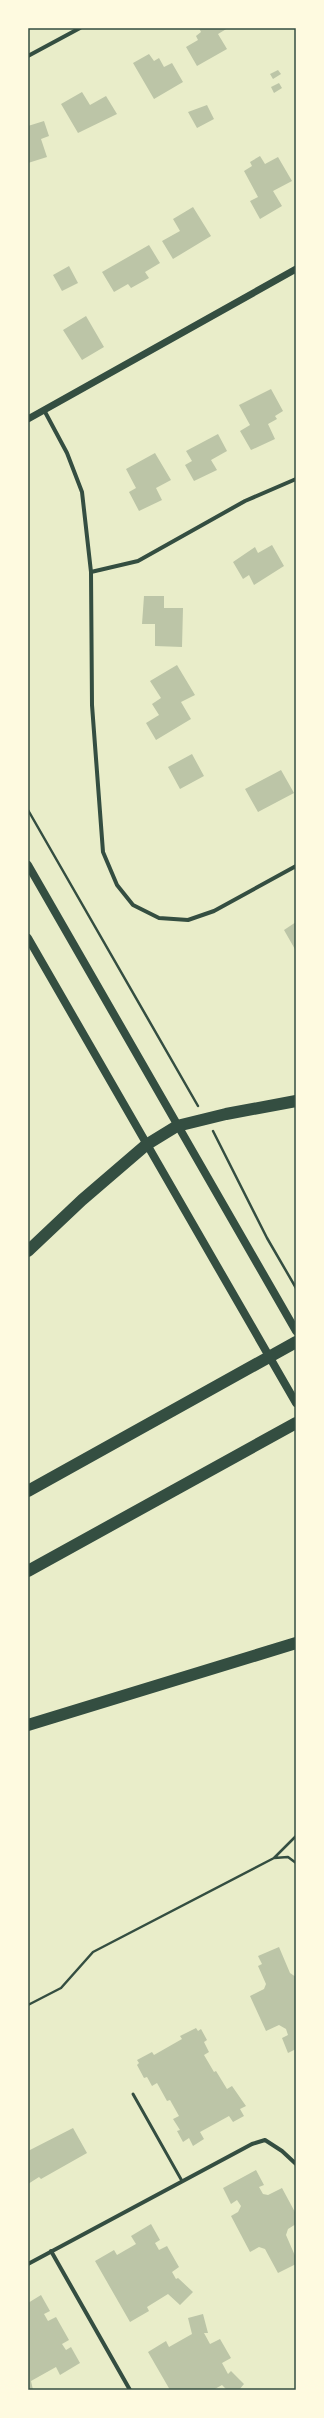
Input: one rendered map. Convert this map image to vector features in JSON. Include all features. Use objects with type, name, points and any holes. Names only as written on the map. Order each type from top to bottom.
[{"type":"highway","points":[[28,1251],[82,1200],[146,1145],[177,1126],[205,1118],[296,1102]]},
{"type":"highway","points":[[28,1491],[296,1342]]},
{"type":"highway","points":[[28,1571],[296,1422]]},
{"type":"highway","points":[[28,1725],[296,1643]]},
{"type":"main road","points":[[28,864],[296,1331]]},
{"type":"main road","points":[[28,938],[296,1403]]},
{"type":"street","points":[[28,56],[80,28]]},
{"type":"street","points":[[28,419],[296,269]]},
{"type":"street","points":[[44,410],[67,453],[82,492],[91,572],[92,705],[103,852],[117,885],[134,905],[159,918],[188,920],[214,911],[296,866]]},
{"type":"street","points":[[91,572],[138,561],[245,500],[296,478]]},
{"type":"street","points":[[28,2264],[252,2144],[265,2140],[282,2151],[296,2164]]},
{"type":"street","points":[[51,2251],[130,2390]]},
{"type":"lane","points":[[133,2094],[182,2181]]},
{"type":"path","points":[[28,810],[205,1118],[267,1238],[296,1288]]},
{"type":"path","points":[[28,2005],[61,1988],[93,1952],[274,1858],[296,1836]]},
{"type":"path","points":[[274,1858],[288,1858],[296,1863]]},
{"type":"building","points":[[199,28],[228,28],[218,34],[227,49],[197,66],[186,47],[198,40],[196,36],[201,32]]},
{"type":"building","points":[[149,54],[154,61],[159,58],[164,67],[172,63],[183,82],[154,99],[133,63]]},
{"type":"building","points":[[278,70],[281,74],[273,79],[270,74]]},
{"type":"building","points":[[279,83],[282,88],[274,93],[271,87]]},
{"type":"building","points":[[82,92],[90,105],[106,96],[117,114],[78,133],[61,104]]},
{"type":"building","points":[[207,105],[214,119],[197,128],[188,112]]},
{"type":"building","points":[[44,121],[49,136],[41,139],[47,157],[28,163],[28,126]]},
{"type":"building","points":[[260,156],[265,164],[278,157],[292,181],[273,191],[282,206],[260,219],[250,201],[258,197],[244,171],[252,166],[250,162]]},
{"type":"building","points":[[193,207],[211,236],[173,259],[162,241],[180,231],[173,219]]},
{"type":"building","points":[[149,245],[160,263],[145,272],[149,278],[131,288],[128,284],[114,292],[102,272]]},
{"type":"building","points":[[69,266],[78,283],[62,291],[53,275]]},
{"type":"building","points":[[86,316],[104,347],[82,360],[63,330]]},
{"type":"building","points":[[271,389],[283,411],[275,416],[277,419],[268,424],[275,439],[251,450],[240,431],[250,425],[239,405]]},
{"type":"building","points":[[218,434],[227,451],[211,460],[217,470],[194,481],[185,465],[192,461],[186,451]]},
{"type":"building","points":[[155,453],[171,480],[156,488],[162,500],[139,511],[129,492],[136,488],[126,469]]},
{"type":"building","points":[[272,545],[284,566],[254,585],[249,575],[243,579],[233,562],[255,547],[258,553]]},
{"type":"building","points":[[144,596],[164,596],[164,608],[183,608],[182,647],[155,646],[155,624],[142,624]]},
{"type":"building","points":[[177,665],[195,695],[181,702],[191,719],[156,740],[146,723],[159,715],[152,704],[161,698],[150,681]]},
{"type":"building","points":[[192,754],[204,776],[180,789],[168,767]]},
{"type":"building","points":[[281,770],[294,793],[258,812],[245,789]]},
{"type":"building","points":[[296,922],[296,951],[284,930]]},
{"type":"building","points":[[279,1947],[290,1973],[296,1977],[296,2049],[288,2053],[282,2038],[288,2035],[286,2029],[279,2025],[266,2031],[250,1996],[264,1989],[266,1984],[258,1966],[262,1964],[258,1956]]},
{"type":"building","points":[[196,2028],[198,2031],[201,2029],[207,2040],[204,2042],[209,2052],[204,2055],[214,2072],[216,2071],[227,2089],[232,2086],[246,2106],[240,2109],[244,2116],[233,2122],[229,2116],[200,2132],[204,2139],[193,2146],[189,2138],[183,2142],[177,2131],[180,2130],[173,2119],[179,2116],[170,2100],[167,2101],[157,2083],[152,2086],[147,2077],[144,2078],[137,2065],[139,2063],[137,2060],[152,2052],[154,2055],[182,2039],[180,2036]]},
{"type":"building","points":[[73,2128],[87,2153],[41,2179],[39,2177],[28,2184],[28,2151]]},
{"type":"building","points":[[256,2170],[264,2185],[259,2187],[263,2194],[268,2195],[282,2188],[296,2214],[296,2224],[288,2229],[286,2235],[296,2258],[296,2264],[278,2273],[265,2249],[259,2247],[250,2252],[231,2216],[238,2212],[241,2206],[237,2200],[231,2204],[223,2188]]},
{"type":"building","points":[[151,2224],[160,2240],[155,2243],[159,2250],[167,2246],[179,2267],[172,2272],[176,2279],[178,2278],[193,2292],[180,2305],[168,2294],[147,2307],[149,2311],[130,2322],[95,2261],[114,2250],[117,2255],[136,2244],[131,2236]]},
{"type":"building","points":[[41,2295],[50,2311],[44,2314],[48,2321],[56,2317],[69,2340],[62,2344],[66,2350],[71,2347],[80,2363],[60,2375],[56,2367],[31,2381],[33,2390],[28,2390],[28,2303]]},
{"type":"building","points":[[203,2314],[208,2333],[204,2333],[210,2344],[220,2339],[231,2358],[222,2363],[228,2374],[231,2371],[244,2384],[239,2390],[227,2390],[222,2385],[213,2390],[170,2390],[148,2352],[166,2341],[169,2347],[192,2334],[188,2318]]}]
